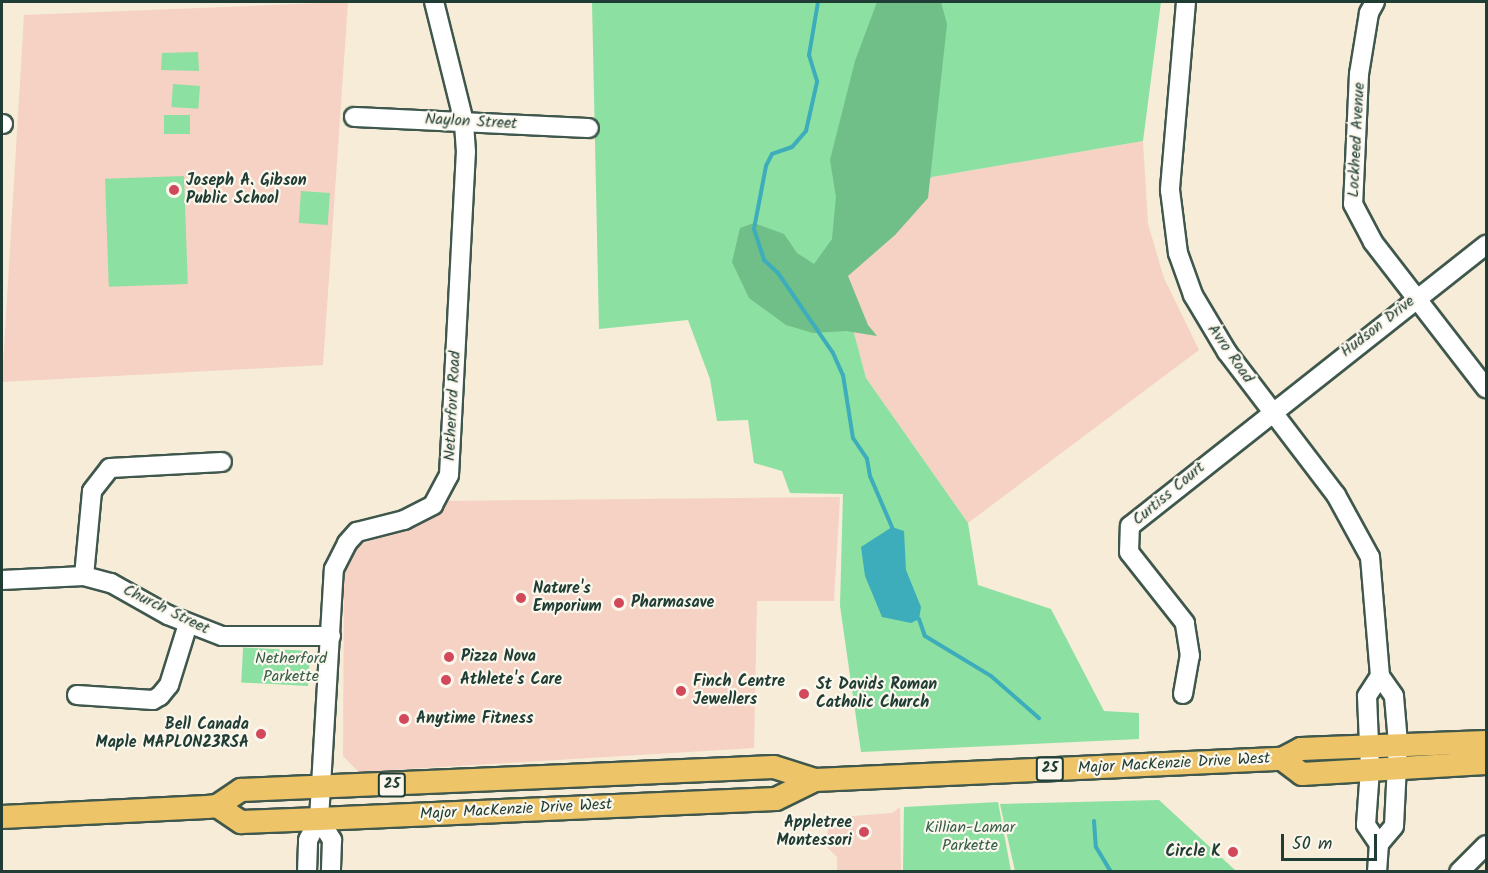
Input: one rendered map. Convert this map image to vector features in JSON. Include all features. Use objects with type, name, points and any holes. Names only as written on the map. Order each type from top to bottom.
[{"type":"main road","name":"Major MacKenzie Drive West","points":[[2,817],[218,806],[241,790],[774,767],[815,780],[1282,759],[1301,749],[1398,743],[1486,742]]},
{"type":"main road","name":"Major MacKenzie Drive West","points":[[1282,759],[1302,774],[1486,763]]},
{"type":"main road","name":"Major MacKenzie Drive West","points":[[218,806],[241,822],[319,819],[776,799],[815,780]]},
{"type":"street","name":"Netherford Road","points":[[319,819],[331,636],[330,594],[334,569],[350,538],[433,505],[449,475],[464,224],[464,122],[434,2]]},
{"type":"street","name":"Avro Road","points":[[1186,2],[1172,142],[1173,228],[1178,253],[1206,318],[1271,411],[1336,495],[1370,557],[1380,676],[1394,696],[1398,743],[1394,826],[1379,844]]},
{"type":"street","name":"Lockheed Avenue","points":[[1375,2],[1369,13],[1359,74],[1353,204],[1363,228],[1486,388]]},
{"type":"street","name":"Naylon Street","points":[[354,117],[589,128]]},
{"type":"street","name":"Hudson Drive","points":[[1271,411],[1486,245]]},
{"type":"street","name":"Curtiss Court","points":[[1183,694],[1190,656],[1185,623],[1129,552],[1130,526],[1271,411]]},
{"type":"street","points":[[84,576],[92,491],[110,468],[222,462]]},
{"type":"street","name":"Church Street","points":[[2,580],[84,576],[132,592],[188,624],[209,633],[237,637],[331,636]]},
{"type":"street","points":[[76,695],[153,700],[160,696],[168,685],[188,624]]},
{"type":"street","points":[[1377,872],[1379,844],[1366,825],[1370,769],[1367,696],[1380,676]]},
{"type":"street","points":[[307,872],[308,840],[319,819]]},
{"type":"street","points":[[319,819],[332,840],[331,872]]},
{"type":"street","points":[[1459,872],[1486,844]]},
{"type":"shaded area","name":"Joseph A. Gibson Public School","points":[[348,2],[323,365],[2,382],[24,15]]},
{"type":"shaded area","points":[[1143,141],[1148,224],[1164,278],[1199,350],[968,523],[866,378],[837,269],[932,177]]},
{"type":"shaded area","points":[[840,497],[834,601],[757,601],[754,748],[359,772],[343,756],[344,575],[359,545],[405,529],[446,501]]},
{"type":"shaded area","name":"Appletree Montessori","points":[[900,807],[901,871],[837,871],[837,857],[827,847],[828,818],[892,813]]},
{"type":"green space","points":[[592,2],[1161,2],[1143,141],[932,177],[837,269],[866,378],[968,523],[978,585],[1051,609],[1104,711],[1139,713],[1139,739],[861,752],[840,606],[843,494],[790,493],[782,471],[754,463],[748,420],[717,421],[710,379],[688,320],[599,329]]},
{"type":"green space","points":[[877,2],[941,2],[947,24],[928,198],[895,235],[848,276],[868,325],[877,336],[846,331],[813,333],[786,325],[749,298],[732,262],[740,228],[754,223],[784,234],[797,253],[814,264],[832,239],[836,197],[830,160],[855,61]]},
{"type":"green space","points":[[198,52],[199,71],[161,70],[162,53]]},
{"type":"green space","points":[[173,84],[200,86],[198,109],[171,107]]},
{"type":"green space","points":[[164,115],[190,115],[190,134],[164,134]]},
{"type":"green space","points":[[184,176],[188,284],[109,287],[105,179]]},
{"type":"green space","points":[[301,191],[330,193],[328,225],[299,223]]},
{"type":"green space","name":"Netherford Parkette","points":[[243,647],[310,651],[308,686],[241,682]]},
{"type":"green space","points":[[1159,800],[1236,871],[1015,871],[1000,804]]},
{"type":"green space","name":"Killian-Lamar Parkette","points":[[998,802],[1011,871],[903,871],[904,807]]},
{"type":"water","points":[[892,527],[904,531],[906,570],[921,607],[919,619],[911,623],[882,617],[865,576],[861,547]]},
{"type":"waterway","points":[[818,2],[809,55],[817,82],[806,131],[792,147],[772,154],[766,166],[754,229],[764,260],[778,273],[833,353],[843,375],[853,438],[867,459],[870,476],[892,527]]},
{"type":"waterway","points":[[919,619],[925,636],[991,676],[1039,718]]},
{"type":"waterway","points":[[1094,821],[1096,847],[1111,872]]},
{"type":"place","name":"Joseph A. Gibson Public School","points":[[174,190]]},
{"type":"place","name":"Nature's Emporium","points":[[521,598]]},
{"type":"place","name":"Pharmasave","points":[[619,603]]},
{"type":"place","name":"Pizza Nova","points":[[449,657]]},
{"type":"place","name":"Athlete's Care","points":[[446,680]]},
{"type":"place","name":"Finch Centre Jewellers","points":[[681,691]]},
{"type":"place","name":"St Davids Roman Catholic Church","points":[[804,694]]},
{"type":"place","name":"Anytime Fitness","points":[[404,719]]},
{"type":"place","name":"Bell Canada Maple MAPLON23RSA","points":[[261,734]]},
{"type":"place","name":"Appletree Montessori","points":[[864,832]]},
{"type":"place","name":"Circle K","points":[[1233,852]]}]
